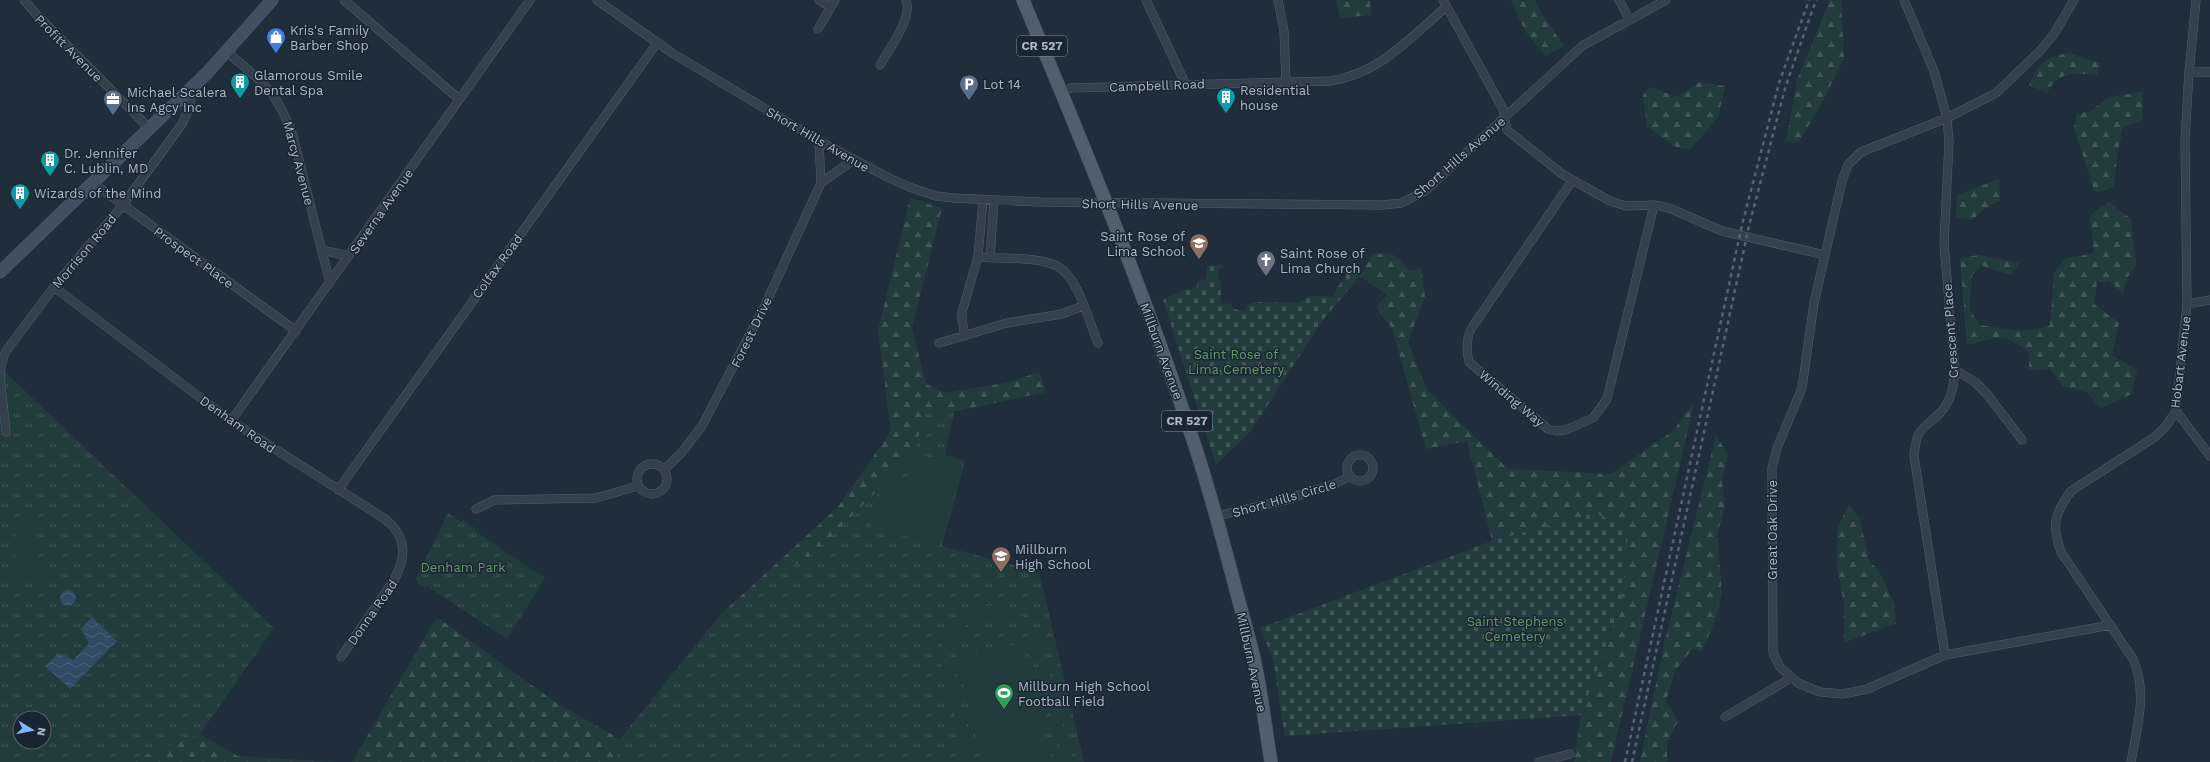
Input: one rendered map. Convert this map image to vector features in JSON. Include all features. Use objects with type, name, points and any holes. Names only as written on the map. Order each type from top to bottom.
[{"type":"main road","points":[[0,272],[227,52],[272,0]]},
{"type":"main road","name":"Millburn Avenue","points":[[1023,0],[1107,203],[1168,366],[1217,516],[1248,635],[1271,762]]},
{"type":"street","name":"Profitt Avenue","points":[[24,0],[149,128]]},
{"type":"street","points":[[344,0],[459,99]]},
{"type":"street","name":"Severna Avenue","points":[[231,421],[530,0]]},
{"type":"street","name":"Short Hills Avenue","points":[[597,0],[657,43],[819,141],[853,160],[916,189],[948,198],[1107,203],[1383,205],[1401,203],[1425,190],[1582,46],[1666,0]]},
{"type":"street","points":[[818,29],[833,4],[819,0]]},
{"type":"street","points":[[880,65],[906,18],[908,6],[906,0]]},
{"type":"street","points":[[1146,0],[1185,83]]},
{"type":"street","points":[[1278,0],[1284,31],[1286,82]]},
{"type":"street","points":[[1619,0],[1629,19]]},
{"type":"street","name":"Crescent Place","points":[[1904,0],[1934,71],[1948,118],[1944,244],[1955,370],[1954,386],[1941,413],[1922,427],[1916,440],[1914,456],[1945,655]]},
{"type":"street","name":"Great Oak Drive","points":[[2074,0],[2054,34],[2011,80],[1996,93],[1948,118],[1873,146],[1853,158],[1848,165],[1842,181],[1814,303],[1802,388],[1777,448],[1772,468],[1773,653],[1780,667],[1791,678],[1820,692],[1853,693],[1867,689],[1945,655],[2111,625]]},
{"type":"street","name":"Hobart Avenue","points":[[2131,762],[2139,710],[2140,675],[2134,659],[2061,552],[2055,536],[2054,522],[2061,504],[2071,491],[2155,437],[2166,426],[2176,411],[2187,304],[2185,140],[2189,72],[2196,0]]},
{"type":"street","points":[[1445,4],[1503,109],[1508,130],[1572,181],[1610,201],[1626,206],[1654,205],[1669,208],[1722,231],[1825,255]]},
{"type":"street","name":"Campbell Road","points":[[1061,92],[1071,88],[1185,83],[1330,81],[1347,78],[1362,73],[1385,60],[1445,4]]},
{"type":"street","name":"Colfax Road","points":[[338,490],[657,43]]},
{"type":"street","name":"Marcy Avenue","points":[[227,52],[270,90],[284,113],[293,136],[330,283]]},
{"type":"street","points":[[2189,72],[2210,72]]},
{"type":"street","name":"Morrison Road","points":[[6,432],[0,376],[2,362],[6,351],[54,287],[123,205],[182,124],[190,107],[192,87]]},
{"type":"street","name":"Forest Drive","points":[[664,470],[682,452],[705,420],[765,305],[821,183],[819,141]]},
{"type":"street","name":"Forest Drive","points":[[821,183],[853,160]]},
{"type":"street","name":"Winding Way","points":[[1572,181],[1470,329],[1467,339],[1467,353],[1470,362],[1548,429],[1566,430],[1593,418],[1608,399],[1654,205]]},
{"type":"street","name":"Prospect Place","points":[[93,183],[296,331]]},
{"type":"street","points":[[965,336],[962,312],[978,256],[983,200]]},
{"type":"street","points":[[990,258],[994,200]]},
{"type":"street","points":[[322,250],[349,256]]},
{"type":"street","points":[[978,256],[1039,261],[1058,266],[1074,283],[1098,343]]},
{"type":"street","name":"Denham Road","points":[[54,287],[231,421],[392,525],[397,532],[403,548],[402,567]]},
{"type":"street","points":[[2187,304],[2210,300]]},
{"type":"street","points":[[939,343],[1018,321],[1062,314],[1083,306]]},
{"type":"street","points":[[1955,370],[1975,382],[1987,394],[2022,440]]},
{"type":"street","points":[[2176,411],[2210,456]]},
{"type":"street","points":[[655,464],[664,470],[667,483],[658,494],[649,494],[638,486],[637,477],[642,467],[655,464]]},
{"type":"street","name":"Short Hills Circle","points":[[1217,516],[1290,499],[1299,494],[1341,482],[1349,476]]},
{"type":"street","points":[[476,509],[494,500],[596,498],[638,486]]},
{"type":"street","name":"Donna Road","points":[[341,657],[402,567]]},
{"type":"street","points":[[1725,717],[1791,678]]},
{"type":"street","points":[[1539,762],[1570,754]]},
{"type":"green space","points":[[1336,0],[1370,0],[1371,15],[1340,18]]},
{"type":"green space","points":[[1511,0],[1535,0],[1537,6],[1564,46],[1546,56],[1525,31]]},
{"type":"green space","points":[[1830,0],[1841,0],[1844,58],[1823,101],[1799,142],[1786,141],[1797,80]]},
{"type":"green space","points":[[2070,53],[2100,63],[2097,75],[2075,74],[2062,77],[2057,80],[2047,93],[2029,85],[2032,77],[2044,62],[2055,56]]},
{"type":"green space","points":[[1700,82],[1725,86],[1718,117],[1690,150],[1676,147],[1647,127],[1643,95],[1650,87],[1677,97]]},
{"type":"green space","points":[[2143,92],[2142,121],[2123,127],[2117,156],[2114,187],[2095,193],[2074,128],[2077,114],[2091,111],[2108,97]]},
{"type":"green space","points":[[1999,179],[2000,201],[1984,209],[1972,220],[1956,217],[1957,195]]},
{"type":"green space","points":[[910,198],[942,208],[912,328],[926,384],[945,393],[1005,383],[1039,372],[1046,392],[954,412],[924,411],[915,453],[817,552],[720,615],[838,507],[891,431],[878,331]]},
{"type":"green space","points":[[2109,202],[2131,219],[2136,265],[2127,278],[2123,293],[2109,281],[2097,283],[2094,304],[2119,323],[2112,355],[2137,370],[2132,394],[2101,408],[2087,392],[2063,387],[2050,369],[2029,370],[2029,352],[2012,341],[1993,338],[1967,345],[1960,258],[1979,255],[2019,263],[2011,275],[1982,266],[1972,275],[1969,309],[1980,325],[2015,330],[2033,330],[2050,325],[2054,273],[2064,259],[2094,253],[2090,215]]},
{"type":"green space","points":[[1390,253],[1401,260],[1409,271],[1421,268],[1425,296],[1408,342],[1427,390],[1508,469],[1611,474],[1673,431],[1694,403],[1611,762],[1574,762],[1581,715],[1622,601],[1596,513],[1492,541],[1467,441],[1426,449],[1392,328],[1376,307],[1387,295],[1360,276],[1373,254]]},
{"type":"green space","name":"Saint Rose of Lima Cemetery","points":[[1223,264],[1223,268],[1219,269],[1217,277],[1221,282],[1221,303],[1231,304],[1234,309],[1244,311],[1249,304],[1257,302],[1298,303],[1311,296],[1334,297],[1337,288],[1351,269],[1360,276],[1322,321],[1251,431],[1216,465],[1163,300],[1185,289],[1191,290],[1197,286],[1198,281],[1206,279],[1207,266]]},
{"type":"green space","points":[[0,367],[274,628],[200,734],[125,762],[0,762]]},
{"type":"green space","points":[[924,411],[954,412],[945,455],[965,461],[942,546],[1039,572],[1084,762],[616,762],[620,739],[720,615],[817,551],[915,453]]},
{"type":"green space","points":[[1716,435],[1728,455],[1722,481],[1725,507],[1717,534],[1722,593],[1716,618],[1702,652],[1693,648],[1675,671],[1666,701],[1678,721],[1667,742],[1667,762],[1640,762],[1663,649]]},
{"type":"green space","points":[[916,453],[962,467],[939,546],[871,526],[885,478],[907,485]]},
{"type":"green space","points":[[1849,505],[1860,519],[1869,561],[1879,571],[1894,603],[1896,624],[1844,642],[1844,604],[1837,567],[1837,528]]},
{"type":"green space","name":"Denham Park","points":[[448,513],[461,522],[463,520],[476,529],[475,531],[545,578],[507,639],[427,586],[425,588],[417,583],[418,581],[416,579]]},
{"type":"green space","name":"Saint Stephens Cemetery","points":[[1596,513],[1628,530],[1622,601],[1581,715],[1285,736],[1273,659],[1260,628],[1492,541]]},
{"type":"green space","points":[[24,516],[31,516],[37,520],[35,556],[27,560],[19,559],[14,555],[17,519]]},
{"type":"green space","points":[[467,543],[475,548],[464,564],[456,559]]},
{"type":"green space","points":[[15,561],[45,563],[44,580],[14,578]]},
{"type":"green space","points":[[987,606],[995,606],[1017,613],[1029,622],[1039,634],[1073,762],[1063,762],[1034,645],[1025,631],[1013,622],[1000,617],[986,617],[974,621],[963,629],[954,642],[950,658],[975,762],[966,762],[940,659],[941,649],[948,631],[961,617],[968,612]]},
{"type":"green space","points":[[437,617],[558,704],[620,739],[616,762],[352,762]]},
{"type":"green space","name":"Millburn High School Football Field","points":[[1022,643],[1052,762],[983,762],[957,659]]},
{"type":"green space","points":[[200,734],[238,756],[335,762],[125,762]]},
{"type":"water","points":[[65,590],[71,590],[76,595],[74,604],[71,606],[65,606],[60,601],[60,595]]},
{"type":"water","points":[[92,617],[117,641],[70,689],[45,666],[58,653],[73,660],[89,643],[81,629]]},
{"type":"railway","points":[[1625,762],[1742,225],[1779,83],[1809,0]]},
{"type":"railway","points":[[1632,762],[1749,226],[1786,85],[1816,0]]},
{"type":"place","name":"Kris's Family Barber Shop","points":[[276,54]]},
{"type":"place","name":"Glamorous Smile Dental Spa","points":[[240,99]]},
{"type":"place","name":"Lot 14","points":[[969,101]]},
{"type":"place","name":"Residential house","points":[[1226,114]]},
{"type":"place","name":"Michael Scalera Ins Agcy Inc","points":[[113,116]]},
{"type":"place","name":"Dr. Jennifer C. Lublin, MD","points":[[50,177]]},
{"type":"place","name":"Wizards of the Mind","points":[[20,210]]},
{"type":"place","name":"Saint Rose of Lima School","points":[[1199,260]]},
{"type":"place","name":"Saint Rose of Lima Church","points":[[1266,277]]},
{"type":"place","name":"Millburn High School","points":[[1001,573]]},
{"type":"place","name":"Millburn High School Football Field","points":[[1004,710]]}]
